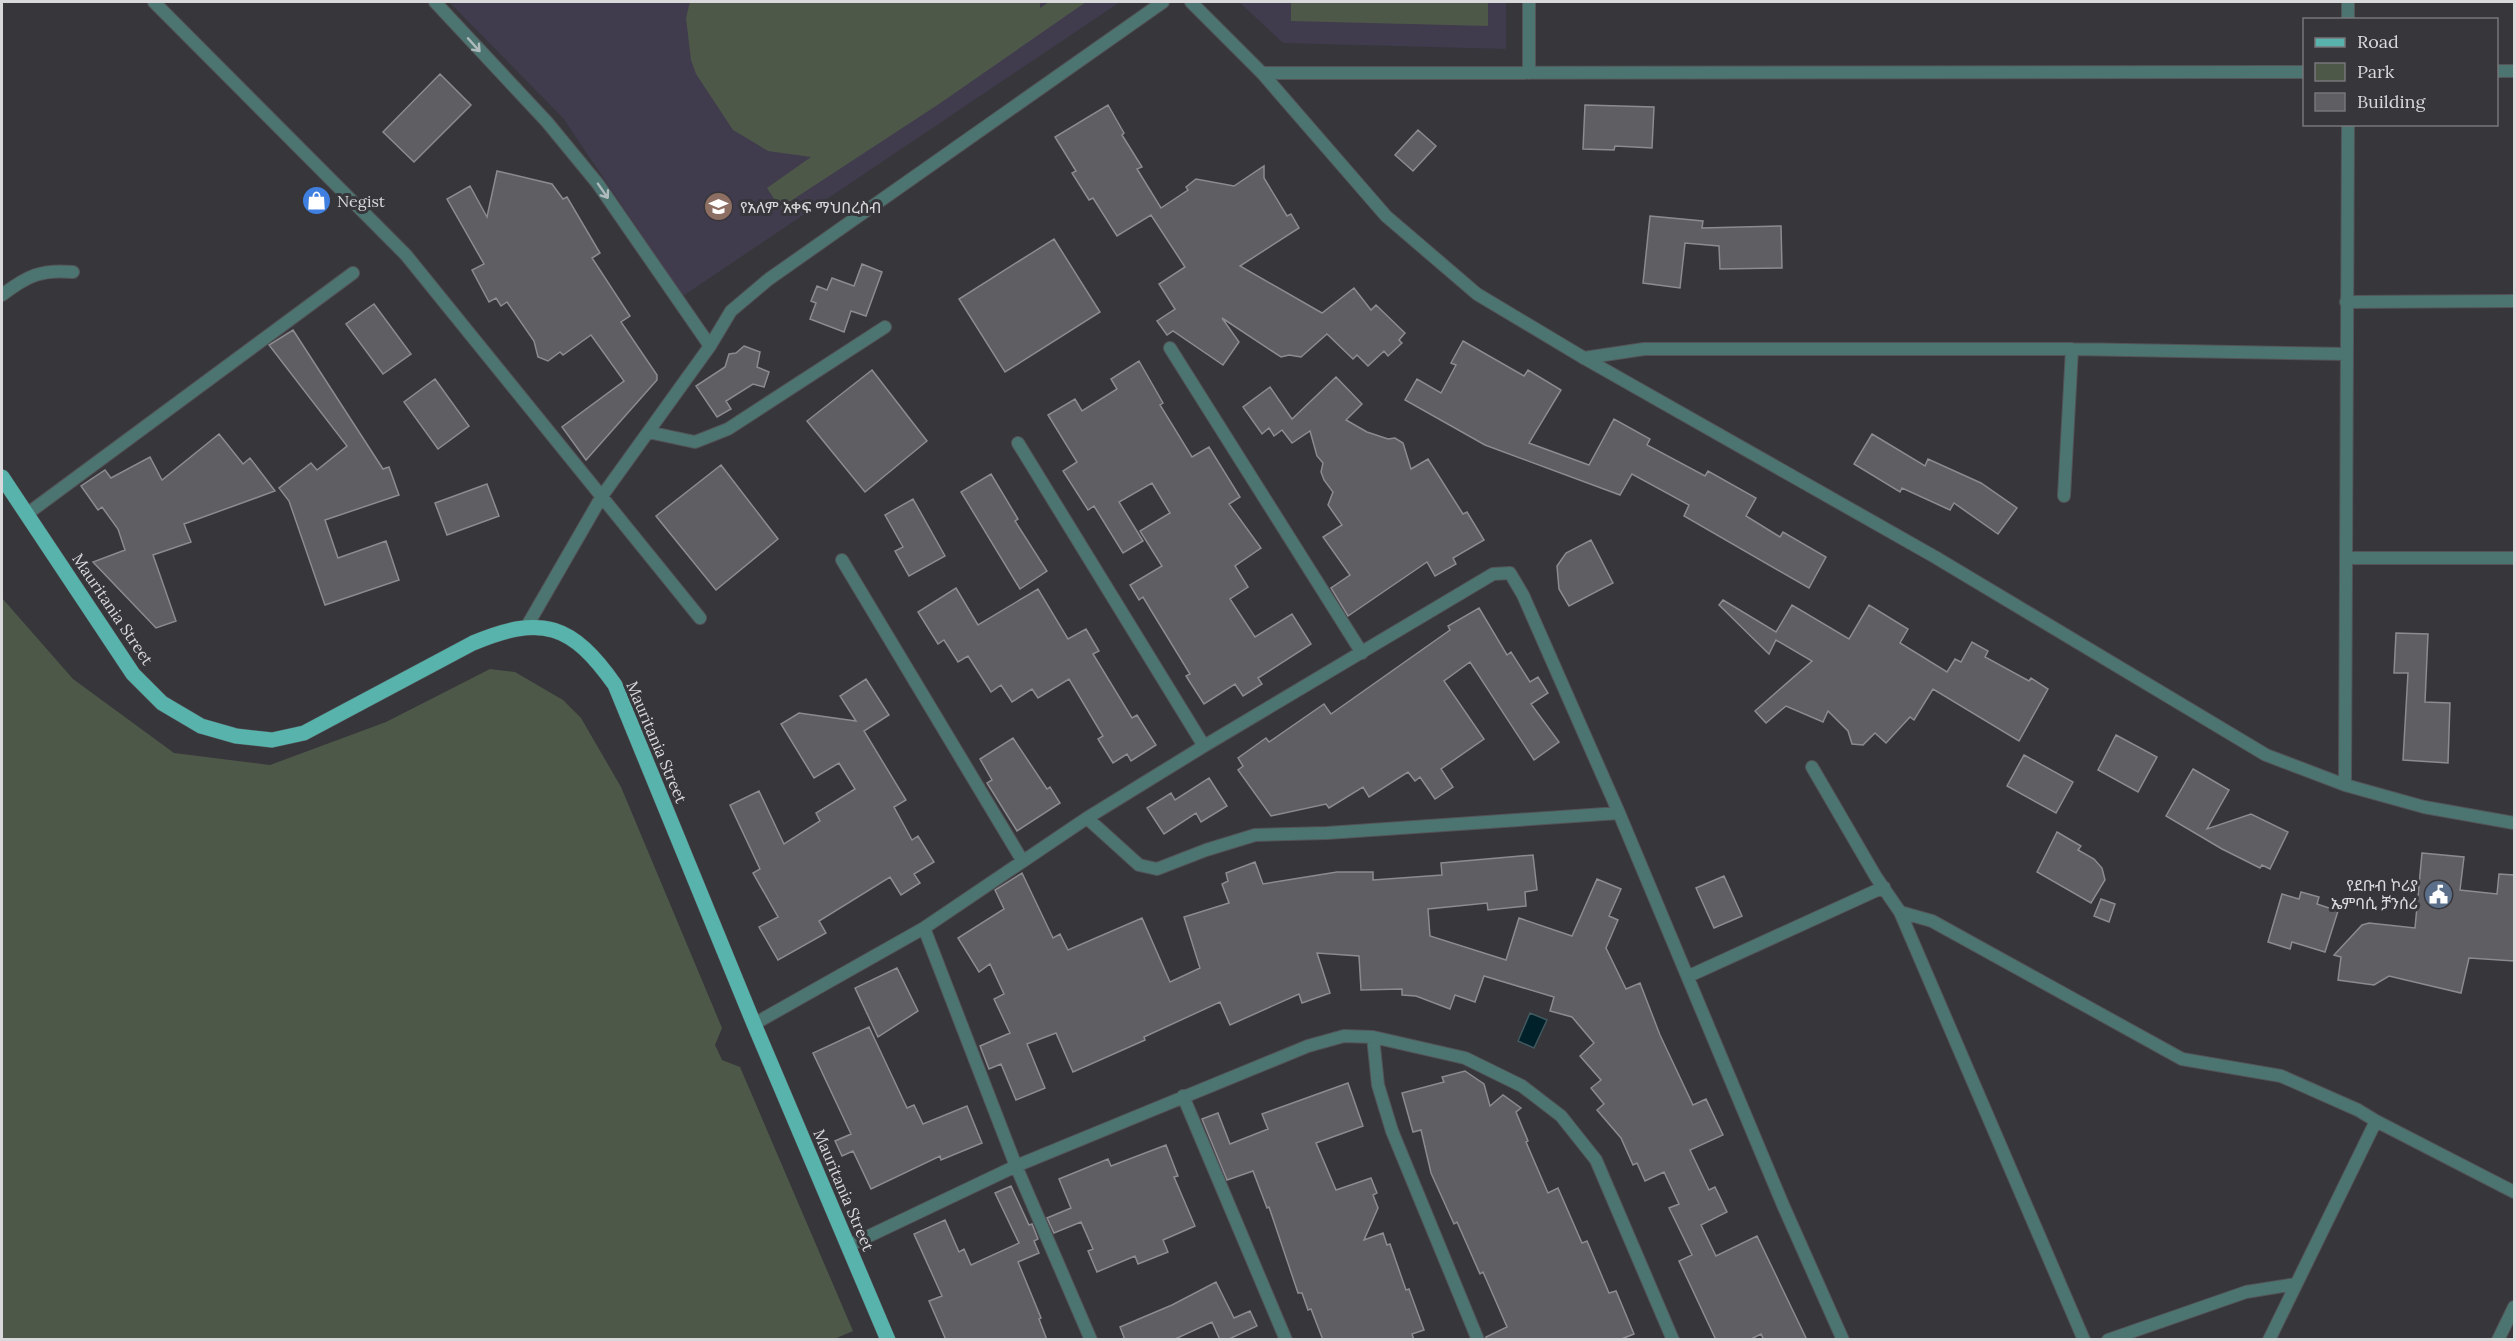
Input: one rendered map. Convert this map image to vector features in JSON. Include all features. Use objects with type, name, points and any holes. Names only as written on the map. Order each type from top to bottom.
[{"type":"main road","name":"Mauritania Street","points":[[2,477],[133,674],[162,703],[201,726],[236,736],[272,740],[304,733],[473,643],[501,631],[526,626],[548,628],[570,638],[595,657],[615,685],[754,1024],[888,1340]]},
{"type":"street","points":[[154,2],[406,255],[700,618]]},
{"type":"street","points":[[435,2],[547,122],[598,184],[710,346]]},
{"type":"street","points":[[526,626],[602,496],[710,346],[731,311],[769,279],[1163,2]]},
{"type":"street","points":[[1191,2],[1262,73],[1386,216],[1477,294],[1584,358],[1935,557],[2266,755],[2345,785],[2424,807],[2514,823]]},
{"type":"street","points":[[1529,2],[1529,73]]},
{"type":"street","points":[[2348,2],[2348,18]]},
{"type":"street","points":[[2498,71],[2514,71]]},
{"type":"street","points":[[1262,73],[2303,72]]},
{"type":"street","points":[[2345,785],[2348,126]]},
{"type":"street","points":[[2,295],[25,278],[40,273],[54,270],[73,272]]},
{"type":"street","points":[[27,514],[353,273]]},
{"type":"street","points":[[2346,302],[2514,301]]},
{"type":"street","points":[[648,432],[695,442],[728,429],[885,327]]},
{"type":"street","points":[[1170,348],[1362,653]]},
{"type":"street","points":[[1584,358],[1644,349],[2072,349],[2346,354]]},
{"type":"street","points":[[2064,496],[2072,349]]},
{"type":"street","points":[[1018,443],[1204,746]]},
{"type":"street","points":[[2347,558],[2514,558]]},
{"type":"street","points":[[842,560],[1022,860]]},
{"type":"street","points":[[754,1024],[924,928],[1022,860],[1204,746],[1493,574],[1510,573],[1523,595],[1620,813],[1783,1205],[1843,1340]]},
{"type":"street","points":[[1812,766],[1876,877],[1900,912],[2084,1340]]},
{"type":"street","points":[[1087,818],[1139,865],[1157,869],[1206,850],[1256,835],[1327,833],[1620,813]]},
{"type":"street","points":[[1689,976],[1884,887]]},
{"type":"street","points":[[1900,912],[1932,921],[2182,1059],[2282,1076],[2358,1110],[2514,1192]]},
{"type":"street","points":[[924,928],[1016,1166],[1091,1340]]},
{"type":"street","points":[[848,1246],[1016,1166],[1308,1046],[1344,1036],[1373,1037],[1465,1058],[1522,1086],[1561,1116],[1596,1160],[1673,1340]]},
{"type":"street","points":[[1373,1037],[1378,1085],[1392,1131],[1478,1340]]},
{"type":"street","points":[[1183,1096],[1286,1340]]},
{"type":"street","points":[[2269,1340],[2376,1121]]},
{"type":"street","points":[[2108,1340],[2246,1292],[2296,1284]]},
{"type":"street","points":[[2498,1340],[2514,1307]]},
{"type":"shaded area","name":"የአለም አቀፍ ማህበረስብ","points":[[449,2],[1120,2],[683,296],[563,118]]},
{"type":"shaded area","points":[[1239,2],[1506,2],[1506,49],[1283,43]]},
{"type":"green space","points":[[690,2],[1040,2],[1040,8],[1049,2],[1086,2],[939,104],[780,208],[767,188],[811,157],[768,151],[733,130],[696,74],[691,60],[686,18]]},
{"type":"green space","points":[[1291,2],[1488,2],[1488,26],[1291,21]]},
{"type":"green space","points":[[2,598],[73,679],[174,753],[270,765],[386,722],[490,669],[515,672],[563,700],[581,718],[621,787],[722,1028],[715,1045],[722,1060],[740,1067],[853,1331],[832,1340],[2,1339]]},
{"type":"water","points":[[1530,1013],[1547,1020],[1534,1048],[1518,1041]]},
{"type":"building","points":[[440,74],[471,105],[414,162],[383,132]]},
{"type":"building","points":[[1108,105],[1124,133],[1122,135],[1142,167],[1137,169],[1161,208],[1188,190],[1186,187],[1196,179],[1234,186],[1264,166],[1264,178],[1287,216],[1291,214],[1299,228],[1240,266],[1322,313],[1354,288],[1371,310],[1376,305],[1405,333],[1399,340],[1402,343],[1388,356],[1384,351],[1368,366],[1357,355],[1353,359],[1327,334],[1301,357],[1289,355],[1281,357],[1222,318],[1239,342],[1223,365],[1173,331],[1167,335],[1157,321],[1175,309],[1159,284],[1185,267],[1151,215],[1117,236],[1093,198],[1089,200],[1072,173],[1076,171],[1055,137]]},
{"type":"building","points":[[1585,105],[1654,107],[1652,148],[1615,146],[1614,150],[1583,149]]},
{"type":"building","points":[[1418,130],[1436,146],[1413,171],[1395,155]]},
{"type":"building","points":[[497,171],[552,184],[563,199],[567,197],[600,253],[592,258],[630,316],[621,322],[657,375],[657,380],[586,460],[562,427],[624,381],[591,335],[563,355],[560,352],[548,361],[538,357],[534,341],[507,302],[501,306],[496,298],[489,302],[472,270],[484,264],[447,199],[470,186],[487,217]]},
{"type":"building","points":[[1650,216],[1703,221],[1702,228],[1781,226],[1782,268],[1720,269],[1719,246],[1685,243],[1680,288],[1643,283]]},
{"type":"building","points":[[1054,239],[1100,312],[1005,372],[959,299]]},
{"type":"building","points":[[862,264],[882,272],[866,316],[851,311],[844,332],[810,319],[816,303],[811,301],[817,286],[827,290],[832,278],[854,286]]},
{"type":"building","points":[[374,304],[411,354],[383,374],[346,324]]},
{"type":"building","points":[[293,330],[383,469],[389,467],[399,495],[325,520],[338,558],[386,541],[399,580],[325,605],[289,501],[279,488],[311,463],[317,470],[347,446],[269,345]]},
{"type":"building","points":[[1463,341],[1524,376],[1528,370],[1561,390],[1529,443],[1589,465],[1614,419],[1650,439],[1647,445],[1705,476],[1708,471],[1756,498],[1746,516],[1780,537],[1783,532],[1826,557],[1809,588],[1684,516],[1689,505],[1632,474],[1620,495],[1485,445],[1405,400],[1417,379],[1441,393],[1456,365],[1451,363]]},
{"type":"building","points":[[744,346],[760,352],[757,367],[769,372],[764,387],[753,384],[726,401],[731,409],[717,417],[696,386],[725,367],[729,354],[736,353]]},
{"type":"building","points":[[1139,361],[1163,403],[1160,405],[1192,457],[1209,447],[1240,497],[1229,504],[1261,548],[1235,566],[1248,587],[1230,599],[1255,637],[1292,614],[1311,644],[1258,678],[1262,684],[1243,696],[1235,684],[1204,704],[1186,676],[1190,674],[1143,597],[1139,600],[1130,585],[1162,566],[1140,531],[1170,513],[1152,483],[1119,502],[1143,541],[1123,553],[1094,506],[1088,510],[1063,471],[1077,462],[1048,415],[1075,399],[1082,411],[1117,389],[1111,379]]},
{"type":"building","points":[[872,370],[927,441],[865,492],[807,421]]},
{"type":"building","points":[[1336,377],[1362,404],[1346,420],[1367,432],[1388,439],[1395,438],[1403,443],[1411,469],[1428,459],[1463,514],[1467,512],[1484,540],[1453,558],[1456,564],[1435,576],[1427,562],[1348,616],[1331,588],[1350,575],[1323,537],[1342,525],[1328,505],[1333,492],[1324,480],[1321,472],[1323,463],[1317,456],[1310,431],[1292,443],[1282,430],[1274,436],[1269,428],[1262,434],[1243,407],[1270,387],[1292,419]]},
{"type":"building","points":[[435,379],[469,426],[438,449],[404,402]]},
{"type":"building","points":[[219,434],[243,464],[250,458],[275,491],[184,524],[191,542],[153,555],[176,621],[156,628],[93,562],[125,550],[118,529],[102,507],[98,510],[81,486],[105,470],[111,478],[150,457],[162,480]]},
{"type":"building","points":[[1872,434],[1925,466],[1928,459],[1981,483],[2017,508],[1998,534],[1954,503],[1950,510],[1902,488],[1900,492],[1854,464]]},
{"type":"building","points":[[721,465],[778,539],[716,590],[656,516]]},
{"type":"building","points":[[991,474],[1018,519],[1015,521],[1047,571],[1020,589],[961,492]]},
{"type":"building","points":[[487,484],[499,516],[447,535],[435,503]]},
{"type":"building","points":[[913,499],[945,556],[909,576],[895,551],[903,547],[885,515]]},
{"type":"building","points":[[1591,540],[1613,583],[1569,606],[1559,589],[1557,566],[1566,553]]},
{"type":"building","points":[[956,588],[978,625],[1038,589],[1068,639],[1086,629],[1099,651],[1093,654],[1132,718],[1137,715],[1156,745],[1131,761],[1127,754],[1113,763],[1098,739],[1103,736],[1069,679],[1038,698],[1032,689],[1012,702],[1001,685],[991,692],[968,656],[958,662],[944,640],[938,644],[918,612]]},
{"type":"building","points":[[1723,600],[1776,632],[1792,605],[1849,639],[1869,605],[1908,629],[1900,643],[1947,672],[1955,659],[1961,662],[1972,642],[1988,651],[1985,657],[2029,681],[2031,678],[2048,689],[2019,741],[1933,689],[1914,720],[1910,717],[1886,743],[1875,733],[1863,745],[1852,744],[1848,731],[1828,711],[1823,722],[1786,706],[1766,723],[1755,711],[1812,661],[1776,640],[1769,654],[1719,605]]},
{"type":"building","points":[[1479,608],[1507,655],[1511,652],[1530,682],[1538,677],[1548,693],[1531,704],[1559,742],[1534,760],[1470,662],[1444,681],[1484,739],[1441,769],[1453,787],[1435,799],[1420,777],[1415,781],[1408,772],[1369,797],[1363,787],[1329,808],[1326,804],[1271,816],[1238,770],[1243,766],[1238,758],[1266,738],[1269,742],[1324,704],[1331,714],[1450,630],[1448,626]]},
{"type":"building","points":[[2396,633],[2428,634],[2425,702],[2450,703],[2448,763],[2403,760],[2408,673],[2394,673]]},
{"type":"building","points":[[866,679],[889,715],[864,731],[906,800],[894,807],[912,840],[918,836],[934,862],[914,874],[920,883],[901,895],[890,877],[819,921],[826,933],[778,960],[759,927],[778,917],[753,873],[760,869],[730,805],[759,791],[784,844],[820,821],[816,813],[855,789],[839,763],[814,778],[781,724],[799,713],[856,721],[840,696]]},
{"type":"building","points":[[2116,735],[2157,757],[2138,792],[2098,770]]},
{"type":"building","points":[[1013,738],[1047,789],[1050,787],[1060,803],[1017,831],[987,783],[992,780],[980,759]]},
{"type":"building","points":[[2024,755],[2073,782],[2056,813],[2007,786]]},
{"type":"building","points":[[2193,769],[2229,790],[2207,829],[2251,814],[2288,832],[2270,869],[2262,865],[2260,868],[2222,849],[2166,816]]},
{"type":"building","points":[[1209,778],[1227,806],[1201,822],[1196,813],[1164,834],[1147,808],[1171,793],[1175,800]]},
{"type":"building","points":[[2057,832],[2081,846],[2078,850],[2094,859],[2102,868],[2105,880],[2091,903],[2037,872]]},
{"type":"building","points":[[2422,853],[2464,857],[2460,890],[2497,894],[2499,874],[2514,875],[2514,961],[2469,958],[2461,993],[2389,976],[2374,985],[2338,980],[2341,957],[2334,955],[2362,925],[2369,923],[2415,928]]},
{"type":"building","points":[[1533,855],[1537,890],[1525,892],[1526,906],[1488,910],[1487,903],[1428,909],[1430,936],[1506,960],[1519,918],[1572,936],[1597,879],[1621,889],[1609,916],[1618,920],[1606,948],[1626,989],[1640,983],[1660,1035],[1693,1105],[1706,1099],[1723,1135],[1690,1150],[1709,1190],[1715,1187],[1727,1212],[1701,1225],[1716,1256],[1757,1236],[1807,1340],[1764,1340],[1761,1334],[1749,1340],[1716,1340],[1679,1261],[1692,1255],[1669,1208],[1679,1204],[1664,1172],[1645,1181],[1637,1163],[1633,1165],[1621,1138],[1597,1110],[1604,1104],[1591,1088],[1601,1080],[1580,1056],[1594,1043],[1572,1017],[1550,1011],[1554,997],[1484,976],[1475,1002],[1455,995],[1450,1009],[1416,996],[1402,995],[1402,989],[1361,990],[1359,956],[1317,953],[1330,993],[1302,1003],[1299,994],[1230,1025],[1220,1002],[1144,1037],[1145,1040],[1073,1072],[1056,1033],[1027,1044],[1045,1088],[1016,1100],[1001,1064],[989,1069],[980,1046],[1010,1033],[994,999],[1004,994],[990,964],[979,972],[958,938],[1004,909],[995,890],[1022,873],[1053,938],[1060,934],[1068,950],[1142,918],[1170,982],[1200,968],[1184,917],[1229,903],[1222,884],[1228,881],[1226,873],[1255,862],[1263,884],[1337,872],[1373,872],[1373,880],[1442,875],[1441,863]]},
{"type":"building","points":[[1724,876],[1742,916],[1714,928],[1696,888]]},
{"type":"building","points":[[2301,892],[2319,897],[2317,904],[2338,911],[2325,952],[2292,942],[2290,949],[2268,942],[2282,894],[2299,899]]},
{"type":"building","points":[[2101,899],[2115,904],[2109,922],[2094,916]]},
{"type":"building","points":[[897,968],[918,1011],[878,1037],[855,988]]},
{"type":"building","points":[[869,1027],[907,1108],[914,1105],[923,1124],[967,1106],[982,1143],[941,1160],[940,1156],[871,1189],[853,1151],[842,1156],[835,1141],[851,1134],[813,1053]]},
{"type":"building","points":[[1465,1071],[1484,1084],[1490,1106],[1503,1095],[1521,1108],[1516,1112],[1548,1193],[1558,1188],[1582,1243],[1587,1241],[1609,1293],[1616,1291],[1634,1334],[1619,1340],[1486,1340],[1486,1337],[1507,1327],[1483,1272],[1480,1274],[1457,1222],[1454,1224],[1431,1173],[1421,1130],[1413,1132],[1402,1093],[1444,1082],[1442,1077]]},
{"type":"building","points":[[1348,1083],[1363,1126],[1316,1143],[1336,1190],[1371,1178],[1377,1193],[1373,1195],[1378,1208],[1364,1240],[1383,1233],[1387,1245],[1390,1244],[1406,1290],[1409,1289],[1424,1330],[1412,1334],[1414,1340],[1323,1340],[1311,1309],[1308,1310],[1302,1293],[1298,1293],[1269,1207],[1267,1208],[1253,1171],[1227,1180],[1202,1119],[1218,1113],[1230,1144],[1268,1129],[1262,1114]]},
{"type":"building","points":[[1166,1145],[1178,1176],[1174,1177],[1195,1226],[1163,1240],[1168,1252],[1138,1264],[1135,1256],[1097,1272],[1088,1251],[1093,1249],[1081,1222],[1054,1233],[1047,1218],[1071,1208],[1059,1179],[1108,1159],[1111,1166]]},
{"type":"building","points":[[1011,1186],[1038,1239],[1034,1241],[1039,1253],[1018,1262],[1041,1318],[1039,1319],[1047,1340],[946,1340],[929,1301],[942,1296],[914,1234],[945,1220],[959,1252],[964,1249],[971,1265],[1019,1243],[995,1193]]},
{"type":"building","points":[[1216,1282],[1234,1318],[1250,1311],[1257,1326],[1227,1340],[1220,1340],[1212,1322],[1173,1340],[1125,1340],[1120,1327],[1172,1305]]},
{"type":"place","name":"Negist","points":[[316,201]]},
{"type":"place","name":"የአለም አቀፍ ማህበረስብ","points":[[719,207]]},
{"type":"place","name":"የደቡብ ኮሪያ ኤምባሲ ቻንሰሪ","points":[[2439,894]]}]
